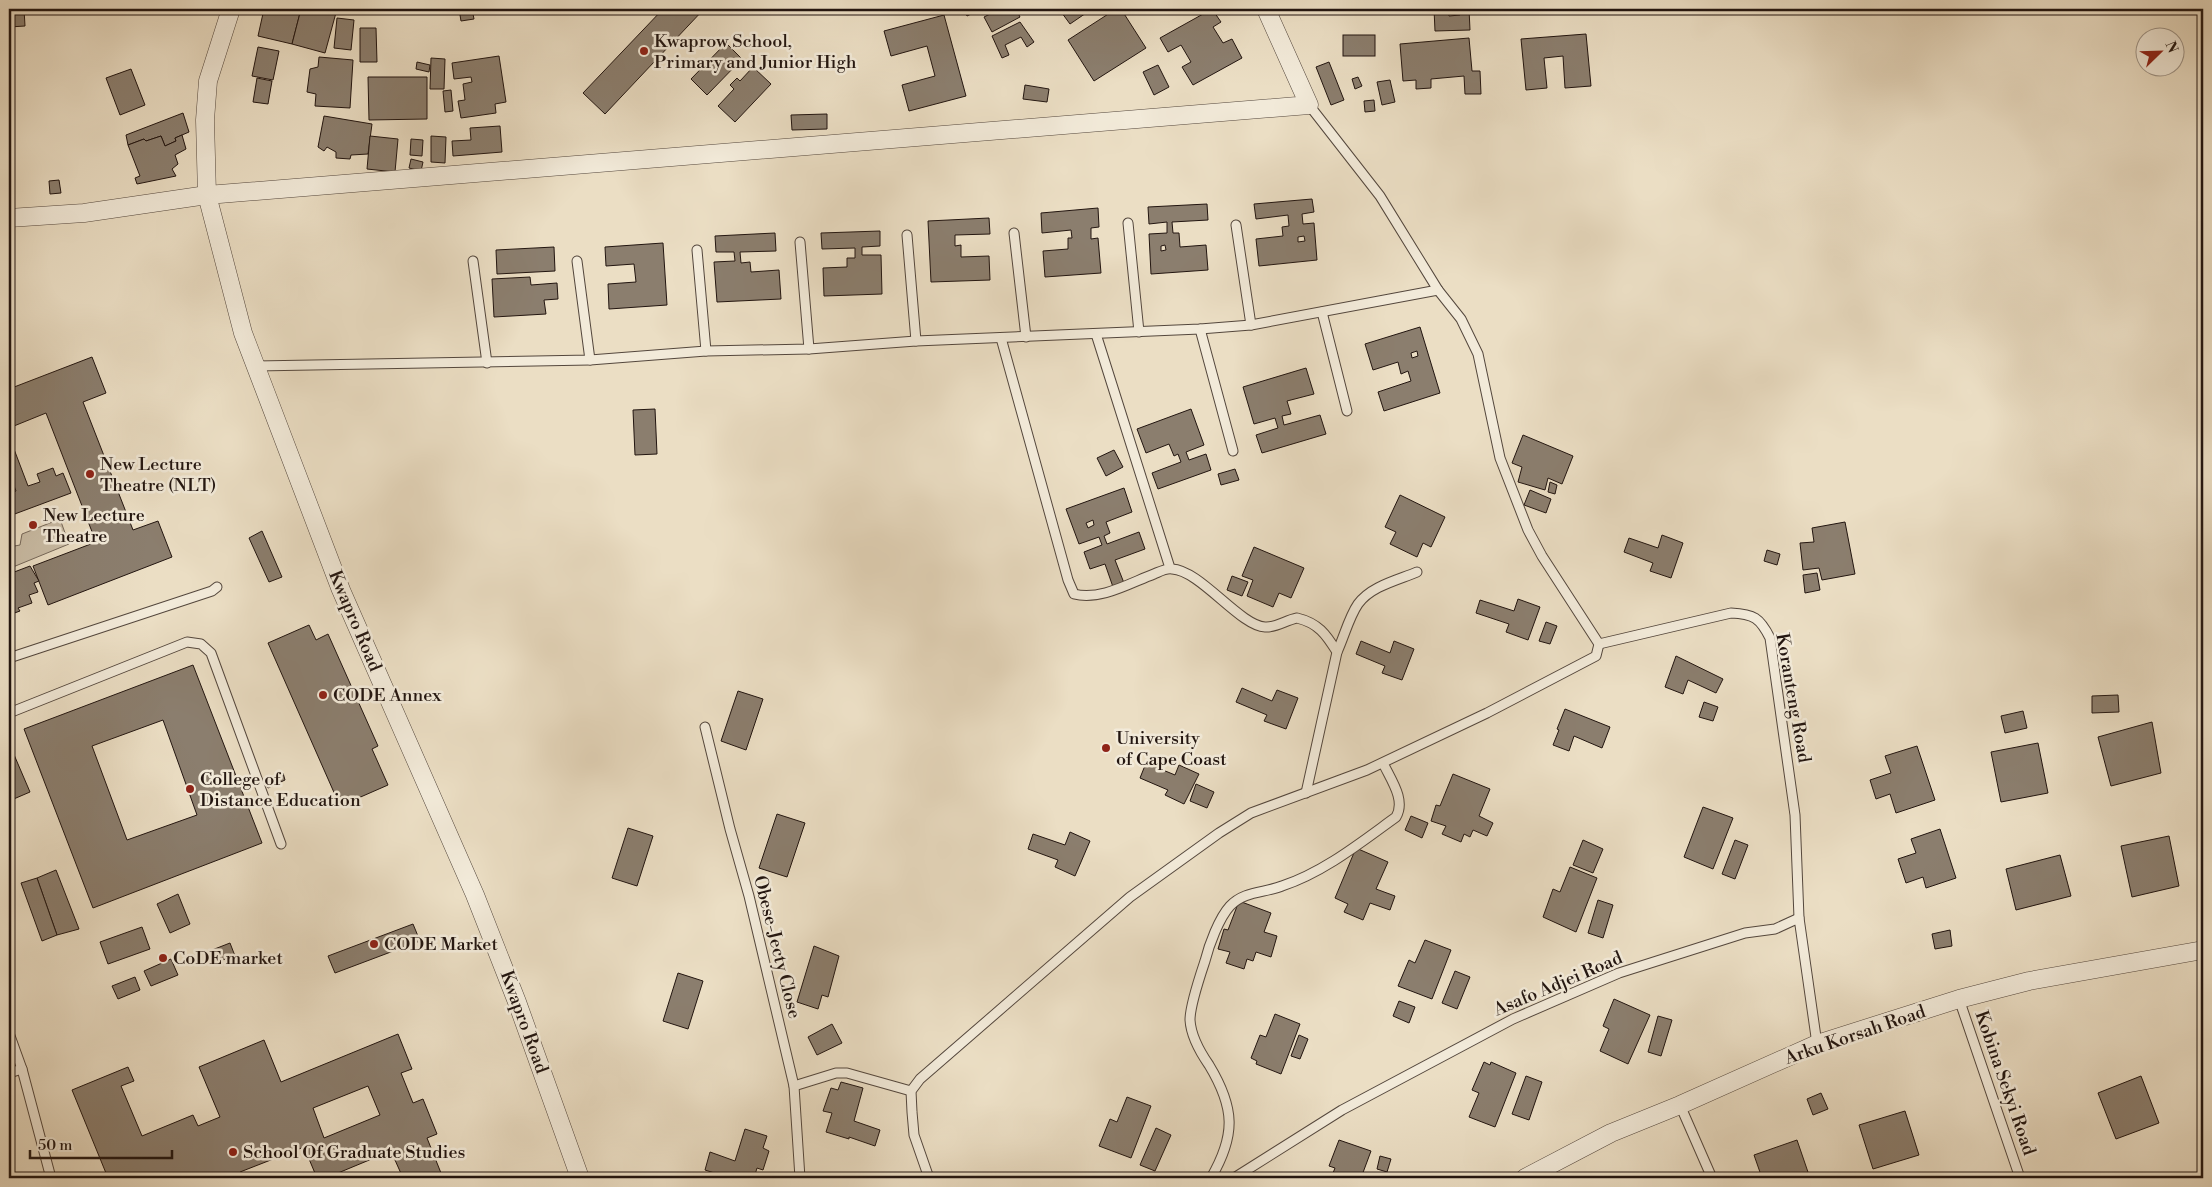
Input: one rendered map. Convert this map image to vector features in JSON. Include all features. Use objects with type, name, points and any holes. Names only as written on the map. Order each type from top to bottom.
[{"type":"street","name":"Kwapro Road","points":[[231,9],[208,81],[205,120],[207,195],[243,333],[341,590],[471,886],[500,957],[580,1178]]},
{"type":"street","points":[[9,218],[84,213],[207,195],[1309,105],[1266,9]]},
{"type":"street","name":"Arku Korsah Road","points":[[1525,1178],[1611,1133],[1680,1105],[1817,1044],[1959,999],[2029,981],[2203,950]]},
{"type":"lane","points":[[929,1178],[914,1134],[911,1091],[920,1079],[1130,897],[1219,832],[1243,818],[1383,763],[1487,713],[1596,656],[1599,644],[1542,556],[1528,530],[1500,458],[1478,354],[1461,319],[1438,290],[1380,196],[1309,105]]},
{"type":"lane","points":[[1128,223],[1139,332]]},
{"type":"lane","points":[[1236,225],[1251,325]]},
{"type":"lane","points":[[1014,233],[1026,337]]},
{"type":"lane","points":[[907,236],[916,342]]},
{"type":"lane","points":[[800,242],[809,349]]},
{"type":"lane","points":[[697,250],[706,351]]},
{"type":"lane","points":[[473,261],[487,363]]},
{"type":"lane","points":[[578,261],[590,360]]},
{"type":"lane","points":[[256,366],[590,360],[706,351],[809,349],[916,342],[1200,329],[1251,325],[1438,290]]},
{"type":"lane","points":[[1322,312],[1347,411]]},
{"type":"lane","points":[[1200,329],[1233,451]]},
{"type":"lane","points":[[1096,334],[1170,568]]},
{"type":"lane","points":[[1001,338],[1068,580],[1074,594],[1086,597],[1100,594],[1170,568],[1187,573],[1248,619],[1262,627],[1274,626],[1297,618],[1308,620],[1319,626],[1337,652]]},
{"type":"lane","points":[[1306,793],[1337,652],[1357,605],[1364,597],[1375,590],[1417,572]]},
{"type":"lane","points":[[9,658],[212,591],[217,587]]},
{"type":"lane","name":"Koranteng Road","points":[[1599,644],[1731,613],[1749,614],[1763,624],[1770,638],[1795,815],[1799,918]]},
{"type":"lane","points":[[9,713],[187,642],[201,644],[211,653],[281,844]]},
{"type":"lane","name":"Obese-Jecty Close","points":[[705,727],[730,829],[749,896],[794,1086],[800,1178]]},
{"type":"lane","points":[[1211,1178],[1223,1158],[1228,1142],[1229,1118],[1222,1089],[1198,1049],[1190,1020],[1199,978],[1210,944],[1229,906],[1236,901],[1248,894],[1281,887],[1324,867],[1396,818],[1400,811],[1401,802],[1383,763]]},
{"type":"lane","points":[[1799,918],[1817,1044]]},
{"type":"lane","name":"Asafo Adjei Road","points":[[1234,1178],[1342,1110],[1512,1019],[1619,973],[1744,933],[1775,930],[1799,918]]},
{"type":"lane","name":"Kobina Sekyi Road","points":[[1959,999],[2020,1178]]},
{"type":"lane","points":[[9,1033],[22,1068],[51,1178]]},
{"type":"lane","points":[[9,1073],[22,1068]]},
{"type":"lane","points":[[794,1086],[836,1073],[847,1073],[911,1091]]},
{"type":"lane","points":[[1680,1105],[1712,1178]]},
{"type":"lane","points":[[2203,1169],[2203,1178]]},
{"type":"shaded area","points":[[60,519],[69,544],[13,567],[9,557],[9,547],[20,545],[22,534]]},
{"type":"building","points":[[9,9],[24,9],[25,26],[9,27]]},
{"type":"building","points":[[264,9],[301,9],[292,44],[258,36]]},
{"type":"building","points":[[301,9],[337,9],[325,53],[292,44]]},
{"type":"building","points":[[459,9],[472,9],[474,19],[461,21]]},
{"type":"building","name":"Kwaprow School, Primary and Junior High","points":[[663,9],[704,9],[605,114],[583,93]]},
{"type":"building","points":[[963,9],[981,9],[967,16]]},
{"type":"building","points":[[1000,9],[1016,9],[1020,17],[992,32],[984,17]]},
{"type":"building","points":[[1059,9],[1092,9],[1070,24]]},
{"type":"building","points":[[1116,9],[1121,9],[1146,48],[1094,81],[1068,40]]},
{"type":"building","points":[[1212,9],[1221,22],[1213,27],[1223,43],[1232,39],[1242,58],[1193,85],[1182,67],[1191,62],[1181,45],[1168,52],[1160,38]]},
{"type":"building","points":[[1434,9],[1448,9],[1449,16],[1460,15],[1459,9],[1469,9],[1470,30],[1435,31]]},
{"type":"building","points":[[944,15],[966,96],[909,111],[902,85],[935,76],[927,46],[891,56],[884,31]]},
{"type":"building","points":[[337,18],[354,20],[351,50],[334,48]]},
{"type":"building","points":[[1020,22],[1034,42],[1027,47],[1021,37],[1005,45],[1009,55],[1002,58],[992,36]]},
{"type":"building","points":[[360,28],[376,28],[377,62],[360,62]]},
{"type":"building","points":[[1586,34],[1591,86],[1565,88],[1563,56],[1544,58],[1547,88],[1526,90],[1521,39]]},
{"type":"building","points":[[1343,35],[1375,35],[1375,56],[1343,56]]},
{"type":"building","points":[[1469,38],[1472,71],[1480,71],[1481,94],[1465,94],[1464,76],[1431,79],[1431,88],[1416,89],[1416,80],[1403,81],[1400,44]]},
{"type":"building","points":[[726,43],[742,59],[707,95],[691,79]]},
{"type":"building","points":[[258,47],[279,51],[273,80],[252,76]]},
{"type":"building","points":[[499,56],[506,102],[495,104],[496,113],[461,118],[458,101],[465,100],[463,84],[472,82],[471,77],[454,79],[452,63]]},
{"type":"building","points":[[319,57],[353,60],[350,108],[315,106],[316,94],[307,92],[310,69],[318,67]]},
{"type":"building","points":[[431,58],[445,59],[444,89],[430,89]]},
{"type":"building","points":[[417,62],[430,65],[429,72],[416,69]]},
{"type":"building","points":[[1329,62],[1344,100],[1331,105],[1316,67]]},
{"type":"building","points":[[1158,65],[1169,87],[1154,95],[1143,72]]},
{"type":"building","points":[[753,67],[771,84],[735,122],[718,106],[734,89],[730,85],[737,78],[740,81]]},
{"type":"building","points":[[131,69],[145,105],[120,115],[106,78]]},
{"type":"building","points":[[368,77],[427,77],[427,119],[369,120]]},
{"type":"building","points":[[1358,77],[1362,86],[1355,89],[1352,79]]},
{"type":"building","points":[[257,78],[272,81],[268,104],[253,102]]},
{"type":"building","points":[[1390,80],[1395,102],[1382,105],[1377,82]]},
{"type":"building","points":[[1025,85],[1049,89],[1047,102],[1023,99]]},
{"type":"building","points":[[451,90],[453,111],[445,112],[443,91]]},
{"type":"building","points":[[1374,100],[1375,111],[1365,112],[1364,101]]},
{"type":"building","points":[[183,113],[189,132],[175,138],[176,141],[165,146],[161,136],[146,141],[144,139],[128,145],[126,135]]},
{"type":"building","points":[[827,114],[827,129],[792,130],[791,115]]},
{"type":"building","points":[[324,116],[372,124],[368,154],[351,155],[350,159],[336,158],[336,152],[327,147],[324,151],[318,147]]},
{"type":"building","points":[[500,126],[502,152],[453,156],[452,141],[471,140],[470,128]]},
{"type":"building","points":[[182,135],[186,149],[175,155],[178,164],[172,169],[176,176],[137,184],[135,178],[140,176],[128,145],[144,139],[146,141],[161,136],[165,146],[176,141],[175,138]]},
{"type":"building","points":[[370,136],[398,139],[395,172],[367,169]]},
{"type":"building","points":[[431,136],[446,137],[445,163],[431,162]]},
{"type":"building","points":[[411,139],[423,140],[422,156],[410,155]]},
{"type":"building","points":[[411,159],[423,162],[421,171],[409,168]]},
{"type":"building","points":[[59,180],[61,193],[50,194],[49,181]]},
{"type":"building","points":[[1312,199],[1314,212],[1302,214],[1303,224],[1314,223],[1317,260],[1259,266],[1256,239],[1283,236],[1282,227],[1289,226],[1288,215],[1256,219],[1254,204]],"holes":[[[1304,236],[1305,241],[1298,242],[1298,237]]]},
{"type":"building","points":[[1207,204],[1208,220],[1172,222],[1173,233],[1179,233],[1180,247],[1206,245],[1208,270],[1151,274],[1149,234],[1167,233],[1167,222],[1149,224],[1148,207]],"holes":[[[1165,245],[1166,250],[1161,251],[1161,246]]]},
{"type":"building","points":[[1098,208],[1099,227],[1091,228],[1091,239],[1098,238],[1101,273],[1045,277],[1043,251],[1068,249],[1068,238],[1072,238],[1071,230],[1042,233],[1041,213]]},
{"type":"building","points":[[989,218],[990,234],[955,235],[955,246],[961,245],[961,257],[989,256],[990,280],[931,282],[928,221]]},
{"type":"building","points":[[880,231],[880,246],[862,247],[862,255],[881,255],[882,294],[824,296],[823,268],[847,267],[847,258],[855,258],[855,248],[822,249],[821,233]]},
{"type":"building","points":[[775,233],[776,251],[740,252],[741,263],[750,262],[751,272],[779,270],[781,299],[717,302],[714,262],[735,261],[734,252],[716,252],[715,236]]},
{"type":"building","points":[[663,243],[667,305],[609,309],[608,284],[636,282],[634,264],[606,266],[605,247]]},
{"type":"building","points":[[554,247],[555,271],[497,274],[496,250]]},
{"type":"building","points":[[530,277],[531,285],[557,283],[558,299],[544,300],[546,314],[494,317],[492,279]]},
{"type":"building","points":[[1420,327],[1440,393],[1384,411],[1378,392],[1411,381],[1408,371],[1401,374],[1398,362],[1373,370],[1365,344]],"holes":[[[1417,351],[1418,356],[1412,358],[1411,353]]]},
{"type":"building","name":"New Lecture Theatre (NLT)","points":[[92,357],[106,393],[83,402],[133,530],[158,521],[172,557],[48,605],[33,566],[96,542],[46,413],[9,428],[9,389]]},
{"type":"building","points":[[1306,368],[1314,394],[1287,401],[1291,414],[1282,416],[1284,425],[1320,415],[1326,434],[1262,453],[1256,435],[1278,428],[1275,418],[1254,424],[1243,387]]},
{"type":"building","points":[[655,409],[657,454],[635,455],[633,410]]},
{"type":"building","points":[[1191,409],[1204,445],[1186,452],[1189,460],[1206,454],[1211,470],[1158,489],[1152,473],[1181,462],[1178,454],[1174,456],[1169,444],[1146,453],[1137,429]]},
{"type":"building","points":[[1523,435],[1573,456],[1562,484],[1548,478],[1545,490],[1518,482],[1522,467],[1512,463]]},
{"type":"building","points":[[9,436],[28,486],[40,482],[37,474],[53,468],[56,476],[63,473],[71,493],[12,515],[14,522],[9,524],[9,494],[16,491],[9,473]]},
{"type":"building","points":[[1114,450],[1123,467],[1106,476],[1097,458]]},
{"type":"building","points":[[1235,469],[1239,480],[1221,485],[1218,474]]},
{"type":"building","points":[[1550,482],[1557,485],[1555,494],[1548,492]]},
{"type":"building","points":[[1124,488],[1132,512],[1106,522],[1110,533],[1104,536],[1107,544],[1139,532],[1145,549],[1115,560],[1124,583],[1113,587],[1105,564],[1090,569],[1084,552],[1102,545],[1099,537],[1079,544],[1066,509]],"holes":[[[1093,520],[1094,525],[1088,528],[1086,523]]]},
{"type":"building","points":[[1530,490],[1551,499],[1546,513],[1524,505]]},
{"type":"building","points":[[1400,495],[1445,517],[1431,547],[1423,543],[1417,557],[1390,544],[1396,532],[1385,527]]},
{"type":"building","points":[[1845,522],[1855,574],[1822,580],[1819,568],[1803,570],[1800,543],[1814,542],[1812,528]]},
{"type":"building","points":[[262,531],[282,577],[269,582],[249,538]]},
{"type":"building","points":[[1662,535],[1683,543],[1671,578],[1650,571],[1653,563],[1624,552],[1629,538],[1658,548]]},
{"type":"building","points":[[1254,547],[1304,568],[1291,598],[1279,593],[1273,607],[1247,596],[1253,580],[1242,576]]},
{"type":"building","points":[[1767,550],[1780,554],[1777,565],[1764,561]]},
{"type":"building","points":[[30,566],[39,581],[34,583],[38,592],[29,595],[32,603],[18,608],[20,611],[9,615],[9,574]]},
{"type":"building","points":[[1817,573],[1820,590],[1805,593],[1803,575]]},
{"type":"building","points":[[1232,576],[1248,582],[1242,596],[1227,590]]},
{"type":"building","points":[[1518,599],[1540,607],[1528,640],[1506,632],[1509,624],[1476,613],[1480,600],[1514,611]]},
{"type":"building","points":[[1546,622],[1557,626],[1550,644],[1539,641]]},
{"type":"building","name":"CODE Annex","points":[[309,625],[316,640],[328,634],[378,746],[372,749],[388,785],[340,806],[268,643]]},
{"type":"building","points":[[1361,641],[1390,653],[1394,641],[1414,649],[1402,680],[1382,673],[1385,666],[1356,654]]},
{"type":"building","points":[[1676,656],[1723,679],[1716,693],[1688,680],[1683,694],[1665,687]]},
{"type":"building","name":"College of Distance Education","points":[[193,665],[262,843],[93,908],[24,729]],"holes":[[[163,720],[197,815],[127,840],[92,746]]]},
{"type":"building","points":[[1242,688],[1272,701],[1277,690],[1298,698],[1286,729],[1264,721],[1267,715],[1236,702]]},
{"type":"building","points":[[738,691],[763,699],[746,750],[721,741]]},
{"type":"building","points":[[2118,695],[2119,712],[2092,713],[2092,696]]},
{"type":"building","points":[[1704,702],[1718,707],[1713,721],[1699,717]]},
{"type":"building","points":[[1565,709],[1610,727],[1602,748],[1574,736],[1569,751],[1553,745]]},
{"type":"building","points":[[2023,711],[2027,728],[2005,733],[2001,716]]},
{"type":"building","points":[[2152,722],[2161,773],[2111,786],[2098,737]]},
{"type":"building","points":[[9,743],[30,792],[9,801]]},
{"type":"building","points":[[2038,743],[2048,793],[2001,802],[1991,752]]},
{"type":"building","points":[[1917,746],[1935,800],[1896,813],[1890,794],[1876,799],[1870,780],[1891,773],[1885,756]]},
{"type":"building","points":[[1146,763],[1175,775],[1179,765],[1199,774],[1184,804],[1165,795],[1168,790],[1140,778]]},
{"type":"building","points":[[283,773],[285,780],[268,788],[264,781]]},
{"type":"building","points":[[1453,774],[1490,789],[1479,816],[1493,823],[1487,836],[1473,830],[1470,837],[1464,834],[1461,842],[1442,834],[1446,826],[1431,821],[1436,805],[1440,806]]},
{"type":"building","points":[[1196,784],[1214,792],[1207,808],[1190,801]]},
{"type":"building","points":[[1703,807],[1733,818],[1713,869],[1684,857]]},
{"type":"building","points":[[777,814],[805,823],[787,877],[759,868]]},
{"type":"building","points":[[1411,816],[1428,823],[1422,838],[1405,830]]},
{"type":"building","points":[[628,828],[653,836],[637,886],[612,878]]},
{"type":"building","points":[[1940,829],[1956,878],[1926,888],[1923,877],[1906,883],[1898,859],[1916,853],[1911,839]]},
{"type":"building","points":[[1070,832],[1090,841],[1075,876],[1055,867],[1058,860],[1028,849],[1033,834],[1065,845]]},
{"type":"building","points":[[2169,836],[2179,886],[2132,897],[2121,846]]},
{"type":"building","points":[[1583,840],[1603,849],[1593,873],[1573,865]]},
{"type":"building","points":[[1735,840],[1748,845],[1735,879],[1722,874]]},
{"type":"building","points":[[1356,848],[1388,862],[1376,889],[1395,896],[1390,910],[1370,903],[1363,920],[1344,912],[1348,904],[1335,898]]},
{"type":"building","points":[[2060,855],[2071,896],[2016,910],[2006,869]]},
{"type":"building","points":[[1570,867],[1597,878],[1576,932],[1543,917],[1553,889],[1560,892]]},
{"type":"building","points":[[56,870],[79,929],[57,935],[37,878]]},
{"type":"building","points":[[37,878],[57,935],[42,941],[21,883]]},
{"type":"building","points":[[178,894],[190,924],[170,933],[157,904]]},
{"type":"building","points":[[1598,900],[1613,905],[1603,938],[1588,933]]},
{"type":"building","points":[[1239,901],[1271,913],[1264,932],[1277,936],[1271,957],[1256,952],[1253,961],[1247,959],[1244,969],[1226,963],[1230,952],[1218,949],[1224,929],[1228,930]]},
{"type":"building","points":[[413,924],[420,941],[335,973],[328,956]]},
{"type":"building","points":[[142,927],[150,949],[108,964],[100,942]]},
{"type":"building","points":[[1950,930],[1952,946],[1935,949],[1932,934]]},
{"type":"building","points":[[1425,940],[1451,950],[1432,999],[1398,986],[1409,960],[1415,963]]},
{"type":"building","points":[[230,943],[235,956],[216,962],[212,950]]},
{"type":"building","points":[[814,946],[839,956],[828,997],[822,995],[818,1009],[797,1002]]},
{"type":"building","points":[[171,959],[178,975],[151,986],[144,971]]},
{"type":"building","points":[[1455,971],[1470,977],[1457,1009],[1442,1003]]},
{"type":"building","points":[[678,973],[703,981],[688,1029],[663,1021]]},
{"type":"building","points":[[135,977],[140,990],[118,999],[112,986]]},
{"type":"building","points":[[1614,999],[1650,1015],[1628,1064],[1600,1051],[1609,1029],[1603,1026]]},
{"type":"building","points":[[1399,1001],[1415,1007],[1409,1023],[1393,1016]]},
{"type":"building","points":[[1275,1014],[1300,1024],[1281,1074],[1256,1064],[1257,1061],[1251,1058],[1260,1035],[1266,1037]]},
{"type":"building","points":[[1658,1016],[1672,1020],[1661,1056],[1648,1052]]},
{"type":"building","points":[[832,1024],[842,1043],[817,1055],[808,1037]]},
{"type":"building","points":[[398,1034],[412,1069],[401,1073],[413,1103],[423,1099],[437,1134],[427,1138],[443,1178],[403,1178],[391,1151],[338,1173],[340,1178],[317,1178],[304,1147],[240,1172],[243,1178],[108,1178],[72,1090],[128,1067],[134,1081],[121,1086],[142,1136],[193,1115],[198,1126],[220,1117],[199,1067],[264,1040],[281,1082]],"holes":[[[368,1086],[380,1115],[324,1138],[313,1108]]]},
{"type":"building","points":[[1299,1035],[1308,1039],[1300,1059],[1291,1056]]},
{"type":"building","points":[[1484,1062],[1490,1065],[1491,1062],[1516,1073],[1495,1127],[1469,1117],[1479,1093],[1472,1090]]},
{"type":"building","points":[[1526,1076],[1542,1082],[1529,1120],[1512,1114]]},
{"type":"building","points":[[2141,1076],[2159,1123],[2116,1139],[2098,1093]]},
{"type":"building","points":[[841,1082],[863,1088],[854,1121],[880,1130],[875,1146],[849,1137],[849,1139],[826,1132],[832,1113],[823,1111],[831,1088],[838,1090]]},
{"type":"building","points":[[1821,1093],[1828,1109],[1813,1115],[1807,1099]]},
{"type":"building","points":[[1127,1097],[1151,1106],[1131,1158],[1099,1146],[1110,1119],[1117,1122]]},
{"type":"building","points":[[1905,1111],[1919,1155],[1873,1169],[1859,1125]]},
{"type":"building","points":[[1156,1128],[1171,1135],[1155,1171],[1140,1165]]},
{"type":"building","points":[[745,1129],[767,1136],[763,1148],[769,1151],[763,1170],[757,1168],[754,1178],[730,1178],[705,1170],[710,1152],[735,1161]]},
{"type":"building","points":[[1339,1140],[1371,1151],[1361,1178],[1331,1178],[1335,1168],[1329,1166]]},
{"type":"building","points":[[1797,1140],[1810,1178],[1762,1178],[1754,1155]]},
{"type":"building","points":[[1380,1156],[1391,1159],[1387,1172],[1377,1169]]},
{"type":"building","points":[[985,1173],[1004,1178],[984,1178]]},
{"type":"place","name":"Kwaprow School, Primary and Junior High","points":[[644,51]]},
{"type":"place","name":"New Lecture Theatre (NLT)","points":[[90,474]]},
{"type":"place","name":"New Lecture Theatre","points":[[33,525]]},
{"type":"place","name":"CODE Annex","points":[[323,695]]},
{"type":"place","name":"University of Cape Coast","points":[[1106,748]]},
{"type":"place","name":"College of Distance Education","points":[[190,789]]},
{"type":"place","name":"CODE Market","points":[[374,944]]},
{"type":"place","name":"CoDE market","points":[[163,958]]},
{"type":"place","name":"School Of Graduate Studies","points":[[233,1152]]}]
